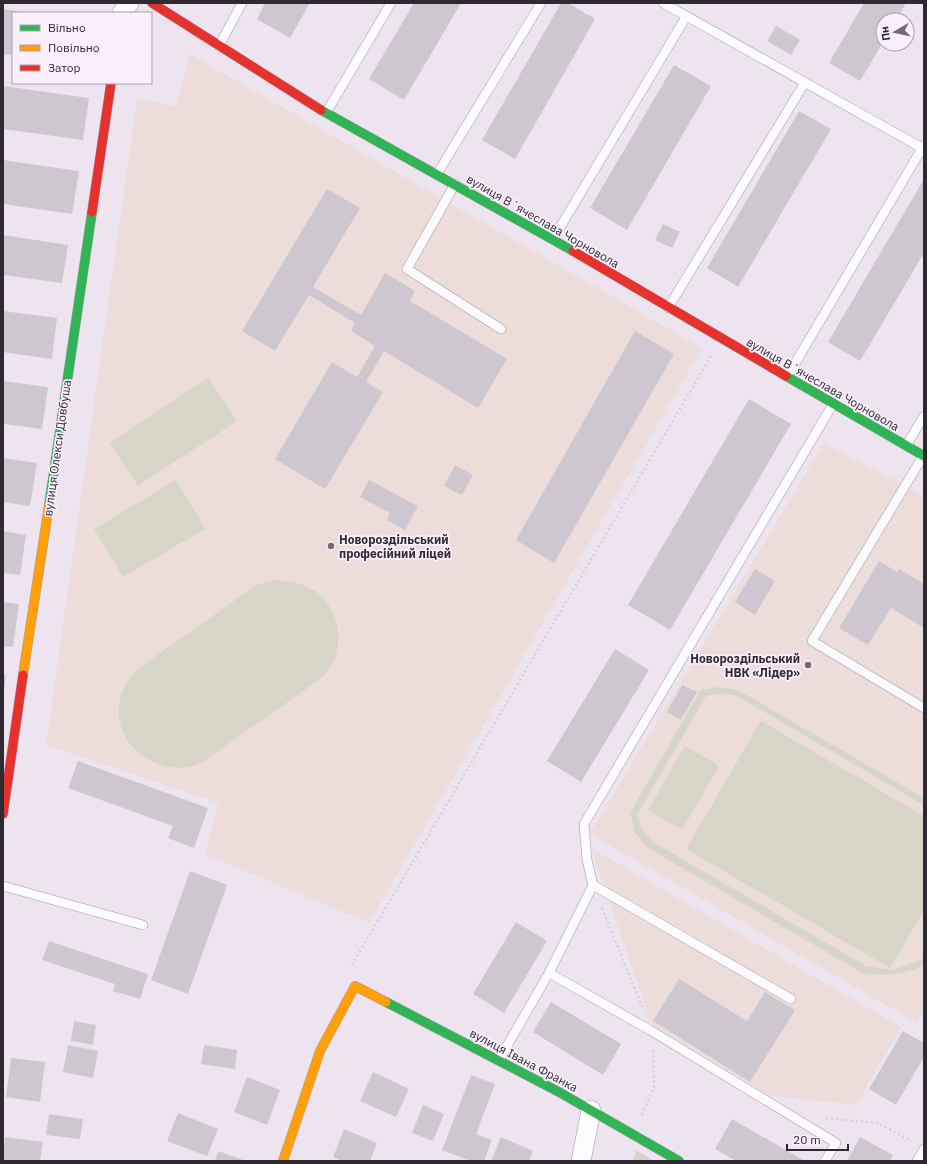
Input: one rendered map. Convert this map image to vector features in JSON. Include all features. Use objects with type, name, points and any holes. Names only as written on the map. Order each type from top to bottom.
[{"type":"street","points":[[123,12],[129,3]]},
{"type":"street","name":"вулиця Вʼячеслава Чорновола","points":[[152,3],[326,113],[553,239],[668,308],[923,456]]},
{"type":"street","name":"вулиця Олекси Довбуша","points":[[3,814],[111,84]]},
{"type":"street","points":[[283,1161],[320,1051],[355,986]]},
{"type":"street","name":"вулиця Івана Франка","points":[[355,986],[592,1110],[679,1161]]},
{"type":"street","points":[[581,1161],[592,1110]]},
{"type":"lane","points":[[219,46],[242,3]]},
{"type":"lane","points":[[326,113],[391,3]]},
{"type":"lane","points":[[437,174],[541,3]]},
{"type":"lane","points":[[663,3],[804,84],[923,147],[787,377]]},
{"type":"lane","points":[[553,239],[686,17]]},
{"type":"lane","points":[[668,308],[804,84]]},
{"type":"lane","points":[[455,184],[407,269],[501,329]]},
{"type":"lane","points":[[499,1060],[549,973],[593,885],[586,860],[584,824],[833,404]]},
{"type":"lane","points":[[906,446],[924,416]]},
{"type":"lane","points":[[923,456],[812,641],[924,708]]},
{"type":"lane","points":[[593,885],[791,998]]},
{"type":"lane","points":[[3,886],[143,925]]},
{"type":"lane","points":[[549,973],[650,1030],[836,1143],[826,1161]]},
{"type":"lane","points":[[917,1161],[921,1147]]},
{"type":"path","points":[[355,986],[350,968],[712,354]]},
{"type":"path","points":[[825,1118],[878,1123],[921,1147]]},
{"type":"shaded area","name":"Новороздільський професійний ліцей","points":[[190,54],[702,348],[369,923],[205,854],[218,803],[46,745],[137,99],[176,106]]},
{"type":"shaded area","points":[[208,378],[237,421],[138,486],[110,443]]},
{"type":"shaded area","name":"Новороздільський НВК «Лідер»","points":[[824,443],[924,496],[924,1011],[917,1023],[590,834]]},
{"type":"shaded area","points":[[176,480],[205,529],[123,577],[94,529]]},
{"type":"shaded area","points":[[277,580],[295,583],[313,590],[328,603],[333,612],[338,632],[337,653],[323,677],[201,763],[180,768],[167,767],[145,758],[128,741],[122,730],[119,719],[121,696],[127,683],[136,670],[258,584]]},
{"type":"shaded area","points":[[717,687],[738,690],[924,798],[924,805],[737,696],[721,693],[706,696],[637,815],[643,830],[653,842],[866,966],[893,970],[924,959],[924,965],[902,973],[862,973],[648,848],[635,833],[630,813],[700,691]]},
{"type":"shaded area","points":[[761,721],[924,816],[924,910],[890,968],[686,849]]},
{"type":"shaded area","points":[[685,746],[719,766],[682,830],[648,810]]},
{"type":"shaded area","points":[[591,848],[901,1027],[856,1105],[770,1096],[651,1023]]},
{"type":"shaded area","points":[[636,1150],[654,1161],[633,1161]]},
{"type":"building","points":[[265,3],[310,3],[290,38],[257,19]]},
{"type":"building","points":[[414,3],[461,3],[404,100],[369,79]]},
{"type":"building","points":[[561,3],[568,3],[595,19],[515,159],[482,140]]},
{"type":"building","points":[[864,3],[906,3],[901,12],[875,12],[875,52],[877,52],[860,81],[829,63]]},
{"type":"building","points":[[3,9],[23,12],[12,12],[12,55],[3,54]]},
{"type":"building","points":[[776,26],[800,40],[791,55],[767,41]]},
{"type":"building","points":[[674,65],[711,86],[627,230],[590,208]]},
{"type":"building","points":[[3,86],[89,98],[83,140],[3,129]]},
{"type":"building","points":[[799,111],[831,129],[738,287],[707,268]]},
{"type":"building","points":[[3,160],[79,171],[72,214],[3,204]]},
{"type":"building","points":[[924,179],[924,253],[860,361],[828,342]]},
{"type":"building","points":[[327,189],[360,208],[313,287],[361,315],[385,273],[415,291],[410,301],[507,359],[478,408],[384,351],[366,382],[383,392],[325,489],[275,459],[332,362],[357,377],[375,346],[351,331],[355,323],[309,295],[275,351],[242,331]]},
{"type":"building","points":[[663,224],[680,232],[672,248],[655,240]]},
{"type":"building","points":[[3,235],[68,245],[62,283],[3,275]]},
{"type":"building","points":[[3,311],[57,318],[52,359],[3,352]]},
{"type":"building","points":[[635,331],[674,354],[554,563],[516,540]]},
{"type":"building","points":[[3,381],[48,387],[42,429],[3,424]]},
{"type":"building","points":[[749,399],[791,424],[670,630],[628,605]]},
{"type":"building","points":[[3,458],[37,463],[30,506],[3,502]]},
{"type":"building","points":[[455,465],[473,475],[462,495],[444,486]]},
{"type":"building","points":[[369,480],[418,506],[405,530],[387,520],[390,513],[360,497]]},
{"type":"building","points":[[3,531],[26,535],[20,575],[3,573]]},
{"type":"building","points":[[879,561],[897,572],[899,569],[924,584],[924,628],[891,608],[868,645],[839,628]]},
{"type":"building","points":[[755,569],[775,581],[755,615],[735,602]]},
{"type":"building","points":[[3,602],[19,604],[13,647],[3,646]]},
{"type":"building","points":[[615,649],[649,670],[581,782],[547,761]]},
{"type":"building","points":[[3,675],[6,675],[4,691],[3,691]]},
{"type":"building","points":[[682,685],[697,692],[681,720],[667,712]]},
{"type":"building","points":[[78,761],[208,808],[194,848],[168,838],[173,826],[68,788]]},
{"type":"building","points":[[190,871],[227,885],[188,994],[151,980]]},
{"type":"building","points":[[516,922],[547,941],[504,1013],[473,994]]},
{"type":"building","points":[[49,941],[148,974],[140,999],[113,991],[115,984],[42,960]]},
{"type":"building","points":[[679,979],[747,1021],[765,992],[795,1010],[750,1082],[653,1021]]},
{"type":"building","points":[[551,1002],[621,1044],[603,1075],[533,1032]]},
{"type":"building","points":[[74,1021],[96,1025],[93,1045],[71,1041]]},
{"type":"building","points":[[903,1031],[924,1043],[924,1057],[896,1105],[869,1089]]},
{"type":"building","points":[[68,1045],[98,1051],[93,1078],[63,1072]]},
{"type":"building","points":[[204,1045],[237,1050],[235,1069],[201,1064]]},
{"type":"building","points":[[11,1058],[45,1062],[40,1102],[6,1097]]},
{"type":"building","points":[[373,1072],[409,1089],[396,1117],[360,1101]]},
{"type":"building","points":[[471,1075],[495,1084],[476,1134],[492,1140],[484,1161],[471,1161],[442,1150]]},
{"type":"building","points":[[247,1077],[280,1090],[267,1125],[234,1112]]},
{"type":"building","points":[[423,1105],[444,1114],[433,1141],[412,1133]]},
{"type":"building","points":[[178,1113],[218,1129],[207,1156],[167,1141]]},
{"type":"building","points":[[49,1114],[83,1119],[80,1139],[46,1135]]},
{"type":"building","points":[[732,1119],[805,1161],[736,1161],[715,1149]]},
{"type":"building","points":[[344,1129],[377,1143],[370,1161],[342,1161],[333,1157]]},
{"type":"building","points":[[5,1137],[43,1142],[40,1161],[3,1161]]},
{"type":"building","points":[[501,1137],[533,1151],[529,1161],[491,1161]]},
{"type":"building","points":[[860,1137],[893,1155],[890,1161],[847,1161]]},
{"type":"building","points":[[218,1151],[246,1161],[215,1161]]},
{"type":"traffic: fast","points":[[321,110],[573,251]]},
{"type":"traffic: fast","points":[[49,505],[92,212]]},
{"type":"traffic: fast","points":[[786,376],[924,456]]},
{"type":"traffic: fast","points":[[386,1002],[559,1092],[679,1161]]},
{"type":"traffic: slow","points":[[23,675],[49,505]]},
{"type":"traffic: slow","points":[[283,1161],[320,1051],[355,986],[386,1002]]},
{"type":"traffic: jam","points":[[152,3],[321,110]]},
{"type":"traffic: jam","points":[[92,212],[111,84]]},
{"type":"traffic: jam","points":[[573,251],[786,376]]},
{"type":"traffic: jam","points":[[3,814],[23,675]]},
{"type":"place","name":"Новороздільський професійний ліцей","points":[[331,546]]},
{"type":"place","name":"Новороздільський НВК «Лідер»","points":[[808,665]]}]
